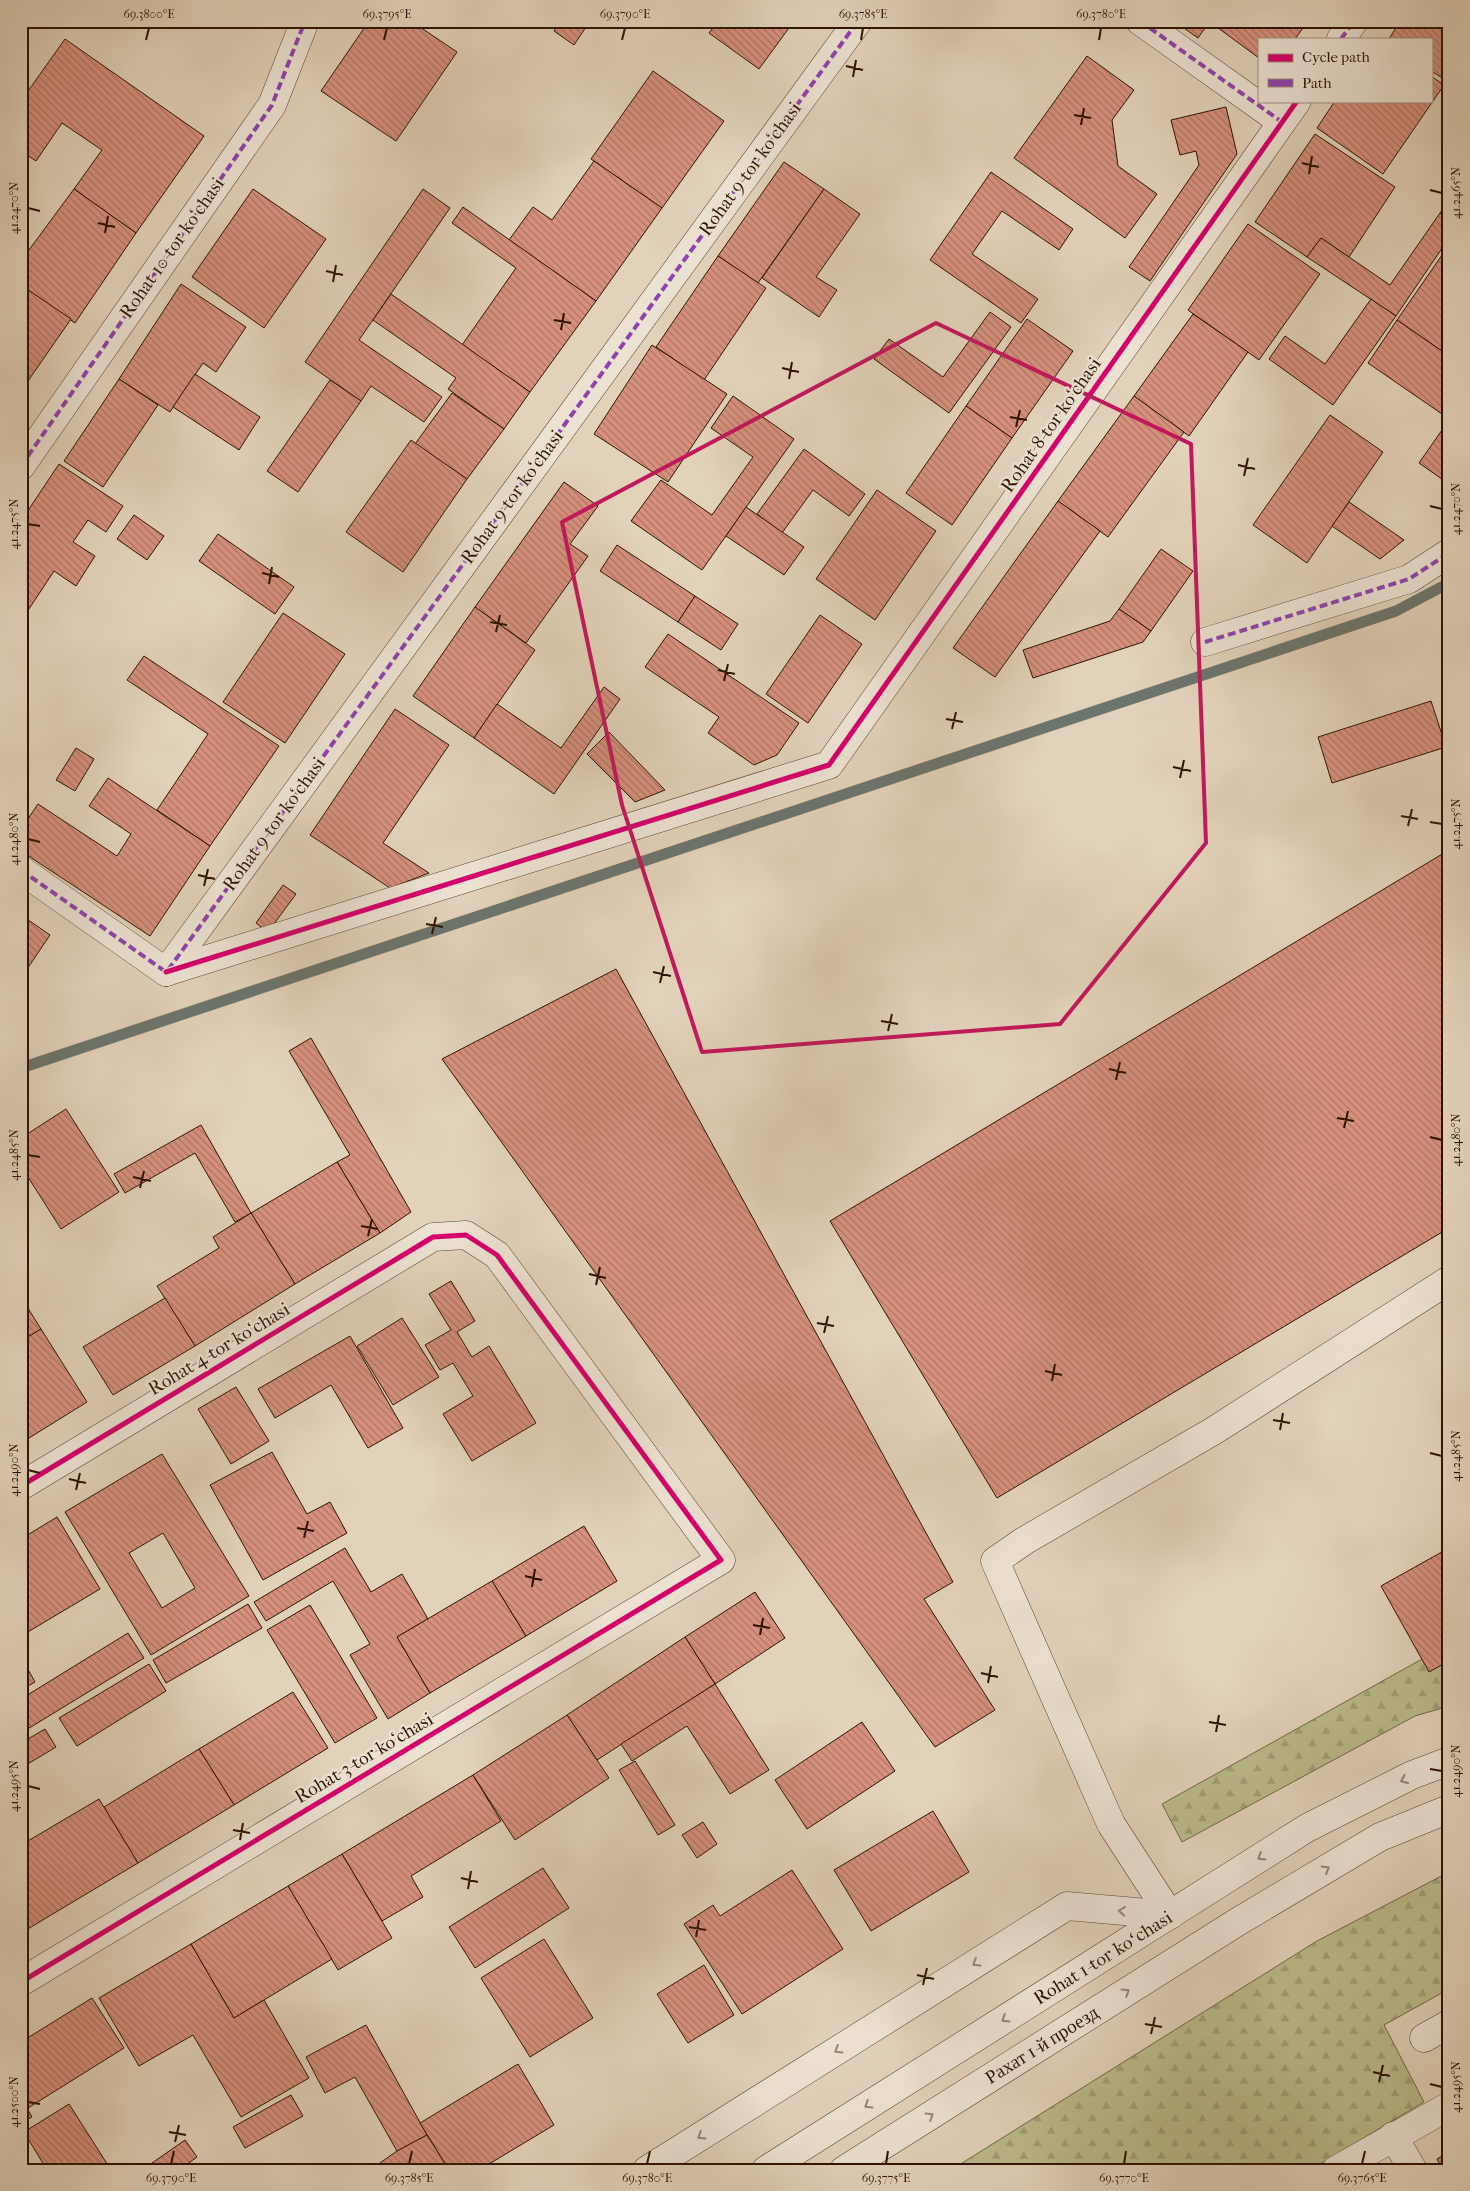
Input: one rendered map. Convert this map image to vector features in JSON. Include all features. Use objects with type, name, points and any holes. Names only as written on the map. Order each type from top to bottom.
[{"type":"street","name":"Rohat 10-tor ko‘chasi","points":[[21,466],[272,105],[305,21]]},
{"type":"street","name":"Rohat 9-tor ko‘chasi","points":[[166,972],[858,21]]},
{"type":"street","points":[[1140,21],[1258,93]]},
{"type":"street","points":[[1342,38],[1354,21]]},
{"type":"street","points":[[1274,102],[1290,112]]},
{"type":"street","name":"Rohat 8-tor ko‘chasi","points":[[166,972],[829,765],[1290,112]]},
{"type":"street","points":[[1205,642],[1409,579],[1449,553]]},
{"type":"street","points":[[21,870],[166,972]]},
{"type":"street","name":"Rohat 4-tor ko‘chasi","points":[[21,1486],[433,1237],[466,1236],[497,1255],[721,1560]]},
{"type":"street","points":[[1170,1915],[1111,1824],[996,1561],[1024,1541],[1215,1430],[1449,1280]]},
{"type":"street","name":"Rohat 3-tor ko‘chasi","points":[[21,1982],[721,1560]]},
{"type":"street","name":"Rohat 1-tor koʻchasi","points":[[766,2170],[1306,1828],[1394,1784],[1449,1761]]},
{"type":"street","name":"Рахат 1-й проезд","points":[[844,2170],[1239,1921],[1380,1837],[1449,1809]]},
{"type":"street","points":[[647,2170],[1067,1906],[1170,1915]]},
{"type":"street","points":[[1424,2038],[1449,2024]]},
{"type":"street","points":[[1336,2170],[1449,2106]]},
{"type":"street","points":[[1394,2136],[1413,2170]]},
{"type":"highlighted area","points":[[936,323],[1191,444],[1206,843],[1060,1024],[702,1052],[622,805],[562,522]]},
{"type":"green space","points":[[1449,1644],[1449,1706],[1415,1716],[1182,1842],[1162,1804]]},
{"type":"green space","points":[[1449,1872],[1449,1989],[1384,2025],[1424,2102],[1310,2170],[951,2170],[1317,1941]]},
{"type":"building","points":[[369,21],[411,21],[457,52],[396,141],[321,91]]},
{"type":"building","points":[[561,21],[590,21],[574,45],[554,31]]},
{"type":"building","points":[[718,21],[794,21],[759,69],[709,33]]},
{"type":"building","points":[[1174,21],[1210,21],[1198,38]]},
{"type":"building","points":[[1217,21],[1308,21],[1296,38],[1258,38],[1258,57],[1214,25]]},
{"type":"building","points":[[1400,21],[1449,21],[1449,82],[1432,72],[1432,38],[1390,38]]},
{"type":"building","points":[[65,39],[204,136],[136,233],[74,189],[102,150],[62,123],[36,161],[21,151],[21,101]]},
{"type":"building","points":[[1087,56],[1134,90],[1112,120],[1118,166],[1157,194],[1125,238],[1014,158]]},
{"type":"building","points":[[653,71],[724,121],[662,208],[591,159]]},
{"type":"building","points":[[1432,77],[1444,85],[1383,174],[1317,128],[1334,102],[1432,102]]},
{"type":"building","points":[[1226,107],[1237,154],[1150,281],[1129,267],[1199,165],[1196,151],[1180,155],[1171,120]]},
{"type":"building","points":[[1315,134],[1395,187],[1349,257],[1321,238],[1307,257],[1255,222]]},
{"type":"building","points":[[594,161],[662,208],[596,301],[509,240],[533,207],[552,220]]},
{"type":"building","points":[[784,162],[824,189],[758,283],[718,256]]},
{"type":"building","points":[[991,172],[1073,229],[1059,250],[1002,211],[972,254],[1038,299],[1021,323],[930,260]]},
{"type":"building","points":[[74,189],[136,233],[75,323],[21,285],[21,251],[26,254]]},
{"type":"building","points":[[253,189],[326,239],[264,328],[192,277]]},
{"type":"building","points":[[423,189],[450,208],[359,340],[442,397],[424,422],[371,386],[361,401],[305,362]]},
{"type":"building","points":[[824,189],[860,214],[816,277],[837,290],[819,317],[762,278]]},
{"type":"building","points":[[1449,200],[1449,219],[1440,213]]},
{"type":"building","points":[[463,207],[596,301],[530,392],[462,345],[516,268],[452,223]]},
{"type":"building","points":[[1440,213],[1449,219],[1449,238],[1396,316],[1307,257],[1321,238],[1390,285]]},
{"type":"building","points":[[1248,224],[1320,274],[1259,360],[1188,310]]},
{"type":"building","points":[[1449,245],[1449,301],[1445,307],[1449,309],[1449,356],[1397,320]]},
{"type":"building","points":[[718,256],[766,288],[704,380],[656,347]]},
{"type":"building","points":[[181,284],[246,327],[216,372],[203,363],[170,412],[119,379]]},
{"type":"building","points":[[21,285],[71,319],[21,391]]},
{"type":"building","points":[[391,294],[530,392],[504,429],[448,389],[456,378],[373,320]]},
{"type":"building","points":[[1371,299],[1396,316],[1333,405],[1269,359],[1285,336],[1325,364]]},
{"type":"building","points":[[990,312],[1011,327],[949,413],[874,359],[889,339],[943,377]]},
{"type":"building","points":[[1193,314],[1248,352],[1189,436],[1134,396]]},
{"type":"building","points":[[1027,319],[1073,351],[1012,438],[966,406]]},
{"type":"building","points":[[1397,320],[1449,356],[1449,404],[1442,414],[1368,363]]},
{"type":"building","points":[[652,345],[727,394],[668,482],[594,434]]},
{"type":"building","points":[[195,374],[260,417],[239,450],[173,407]]},
{"type":"building","points":[[119,379],[158,405],[103,487],[64,461]]},
{"type":"building","points":[[330,380],[361,401],[298,492],[267,471]]},
{"type":"building","points":[[452,393],[504,429],[467,479],[415,444]]},
{"type":"building","points":[[733,396],[794,439],[702,570],[631,521],[661,480],[712,515],[753,457],[711,428]]},
{"type":"building","points":[[1134,396],[1184,432],[1108,537],[1058,501]]},
{"type":"building","points":[[966,406],[1012,438],[952,525],[906,493]]},
{"type":"building","points":[[1330,415],[1383,452],[1307,563],[1253,525]]},
{"type":"building","points":[[1449,420],[1449,484],[1419,463]]},
{"type":"building","points":[[411,440],[467,479],[403,572],[346,532]]},
{"type":"building","points":[[804,449],[865,494],[849,516],[813,490],[782,533],[757,514]]},
{"type":"building","points":[[59,464],[123,506],[106,532],[88,520],[73,542],[95,556],[76,586],[54,571],[21,621],[21,521]]},
{"type":"building","points":[[564,482],[598,506],[570,544],[588,556],[526,643],[475,607]]},
{"type":"building","points":[[877,490],[936,531],[875,620],[816,579]]},
{"type":"building","points":[[1058,501],[1100,531],[995,677],[953,648]]},
{"type":"building","points":[[1349,502],[1404,540],[1380,559],[1332,526]]},
{"type":"building","points":[[746,507],[804,547],[784,575],[726,536]]},
{"type":"building","points":[[134,515],[164,536],[147,560],[117,539]]},
{"type":"building","points":[[218,534],[294,587],[275,614],[199,561]]},
{"type":"building","points":[[617,545],[695,596],[678,622],[600,571]]},
{"type":"building","points":[[1161,549],[1193,571],[1151,631],[1119,609]]},
{"type":"building","points":[[695,596],[738,624],[721,650],[678,622]]},
{"type":"building","points":[[475,607],[535,650],[474,738],[413,696]]},
{"type":"building","points":[[1119,609],[1151,631],[1143,642],[1033,678],[1023,650],[1110,621]]},
{"type":"building","points":[[283,613],[345,654],[285,743],[223,702]]},
{"type":"building","points":[[820,615],[862,644],[808,723],[766,694]]},
{"type":"building","points":[[668,634],[799,723],[777,755],[754,765],[708,733],[719,717],[645,667]]},
{"type":"building","points":[[144,656],[279,746],[210,846],[157,810],[208,734],[127,680]]},
{"type":"building","points":[[604,687],[620,699],[554,794],[474,738],[497,704],[561,748]]},
{"type":"building","points":[[1431,701],[1446,747],[1332,783],[1318,737]]},
{"type":"building","points":[[395,709],[449,745],[383,843],[429,873],[390,888],[310,835]]},
{"type":"building","points":[[609,732],[665,790],[635,802],[587,754]]},
{"type":"building","points":[[76,748],[94,759],[75,791],[56,780]]},
{"type":"building","points":[[108,778],[210,846],[150,936],[21,851],[21,829],[38,804],[117,856],[131,834],[89,806]]},
{"type":"building","points":[[1449,850],[1449,1228],[997,1498],[830,1221]]},
{"type":"building","points":[[283,885],[296,894],[268,932],[256,923]]},
{"type":"building","points":[[21,915],[50,935],[21,978]]},
{"type":"building","points":[[616,969],[953,1582],[924,1599],[995,1710],[935,1747],[442,1059]]},
{"type":"building","points":[[311,1038],[411,1212],[380,1233],[337,1162],[350,1155],[289,1051]]},
{"type":"building","points":[[66,1109],[119,1192],[61,1229],[21,1166],[21,1138]]},
{"type":"building","points":[[201,1125],[251,1213],[235,1222],[195,1153],[125,1193],[114,1174]]},
{"type":"building","points":[[337,1162],[380,1233],[295,1284],[251,1213]]},
{"type":"building","points":[[251,1213],[295,1284],[195,1346],[157,1286],[219,1248],[213,1237]]},
{"type":"building","points":[[451,1281],[475,1321],[457,1332],[472,1357],[489,1346],[536,1423],[472,1461],[443,1414],[473,1396],[453,1363],[440,1370],[425,1345],[451,1330],[429,1294]]},
{"type":"building","points":[[21,1297],[41,1329],[21,1341]]},
{"type":"building","points":[[165,1298],[195,1346],[113,1395],[83,1347]]},
{"type":"building","points":[[402,1318],[439,1377],[393,1405],[357,1346]]},
{"type":"building","points":[[41,1329],[87,1402],[21,1443],[21,1341]]},
{"type":"building","points":[[350,1336],[403,1428],[368,1448],[331,1385],[275,1418],[258,1389]]},
{"type":"building","points":[[236,1387],[269,1441],[231,1464],[198,1409]]},
{"type":"building","points":[[272,1452],[307,1514],[330,1502],[347,1533],[263,1580],[210,1485]]},
{"type":"building","points":[[162,1454],[249,1596],[151,1655],[65,1512]],"holes":[[[163,1533],[195,1588],[162,1608],[129,1553]]]},
{"type":"building","points":[[57,1517],[100,1589],[21,1636],[21,1539]]},
{"type":"building","points":[[584,1526],[617,1581],[526,1636],[492,1581]]},
{"type":"building","points":[[345,1548],[371,1592],[402,1574],[428,1619],[397,1637],[430,1693],[388,1719],[350,1655],[370,1644],[333,1581],[266,1621],[254,1602]]},
{"type":"building","points":[[1449,1548],[1449,1661],[1429,1672],[1381,1586]]},
{"type":"building","points":[[492,1581],[526,1636],[430,1693],[397,1637]]},
{"type":"building","points":[[755,1592],[785,1638],[715,1684],[685,1637]]},
{"type":"building","points":[[248,1604],[262,1628],[166,1683],[153,1660]]},
{"type":"building","points":[[310,1605],[377,1718],[335,1743],[267,1630]]},
{"type":"building","points":[[128,1633],[144,1658],[21,1733],[21,1699]]},
{"type":"building","points":[[685,1637],[715,1684],[597,1760],[567,1715]]},
{"type":"building","points":[[21,1657],[35,1682],[21,1690]]},
{"type":"building","points":[[149,1664],[166,1691],[77,1746],[59,1718]]},
{"type":"building","points":[[715,1684],[769,1770],[730,1794],[687,1726],[632,1761],[621,1744]]},
{"type":"building","points":[[293,1692],[328,1748],[234,1805],[199,1749]]},
{"type":"building","points":[[567,1715],[609,1778],[515,1840],[473,1775]]},
{"type":"building","points":[[862,1722],[895,1771],[807,1829],[775,1780]]},
{"type":"building","points":[[45,1729],[56,1747],[21,1768],[21,1743]]},
{"type":"building","points":[[199,1749],[234,1805],[138,1863],[104,1807]]},
{"type":"building","points":[[635,1761],[675,1825],[658,1835],[619,1770]]},
{"type":"building","points":[[473,1775],[501,1821],[411,1876],[423,1897],[382,1921],[342,1854]]},
{"type":"building","points":[[99,1799],[138,1863],[21,1933],[21,1845]]},
{"type":"building","points":[[933,1811],[969,1872],[871,1931],[834,1870]]},
{"type":"building","points":[[703,1822],[717,1844],[697,1858],[682,1835]]},
{"type":"building","points":[[342,1854],[392,1938],[338,1970],[288,1886]]},
{"type":"building","points":[[543,1868],[569,1908],[475,1968],[449,1927]]},
{"type":"building","points":[[792,1870],[843,1949],[742,2014],[684,1924],[713,1905],[720,1916]]},
{"type":"building","points":[[288,1886],[332,1959],[234,2018],[191,1944]]},
{"type":"building","points":[[544,1939],[593,2018],[530,2057],[481,1978]]},
{"type":"building","points":[[191,1944],[234,2018],[264,2000],[309,2078],[241,2117],[193,2035],[139,2066],[99,1998]]},
{"type":"building","points":[[704,1965],[734,2015],[688,2043],[657,1994]]},
{"type":"building","points":[[92,1998],[124,2048],[28,2108],[21,2098],[21,2042]]},
{"type":"building","points":[[366,2025],[427,2135],[397,2151],[355,2077],[325,2093],[306,2057]]},
{"type":"building","points":[[518,2064],[554,2125],[479,2170],[449,2170],[420,2123]]},
{"type":"building","points":[[291,2095],[303,2116],[245,2148],[233,2127]]},
{"type":"building","points":[[21,2098],[32,2117],[21,2123]]},
{"type":"building","points":[[69,2104],[111,2170],[47,2170],[24,2132]]},
{"type":"building","points":[[427,2135],[449,2170],[370,2170],[397,2151]]},
{"type":"building","points":[[185,2140],[197,2157],[179,2170],[142,2170]]},
{"type":"building","points":[[1449,2152],[1449,2170],[1443,2170],[1437,2159]]},
{"type":"waterway","points":[[21,1068],[1396,611],[1449,583]]},
{"type":"marked path","points":[[21,466],[272,105],[305,21]]},
{"type":"marked path","points":[[168,970],[858,21]]},
{"type":"marked path","points":[[1140,21],[1282,122]]},
{"type":"marked path","points":[[1342,38],[1354,21]]},
{"type":"marked path","points":[[1205,642],[1409,579],[1449,553]]},
{"type":"marked path","points":[[21,870],[166,972]]},
{"type":"cycle path","points":[[166,972],[829,765],[1296,102]]},
{"type":"cycle path","points":[[21,1486],[433,1237],[466,1235],[497,1255],[721,1560],[21,1982]]}]
